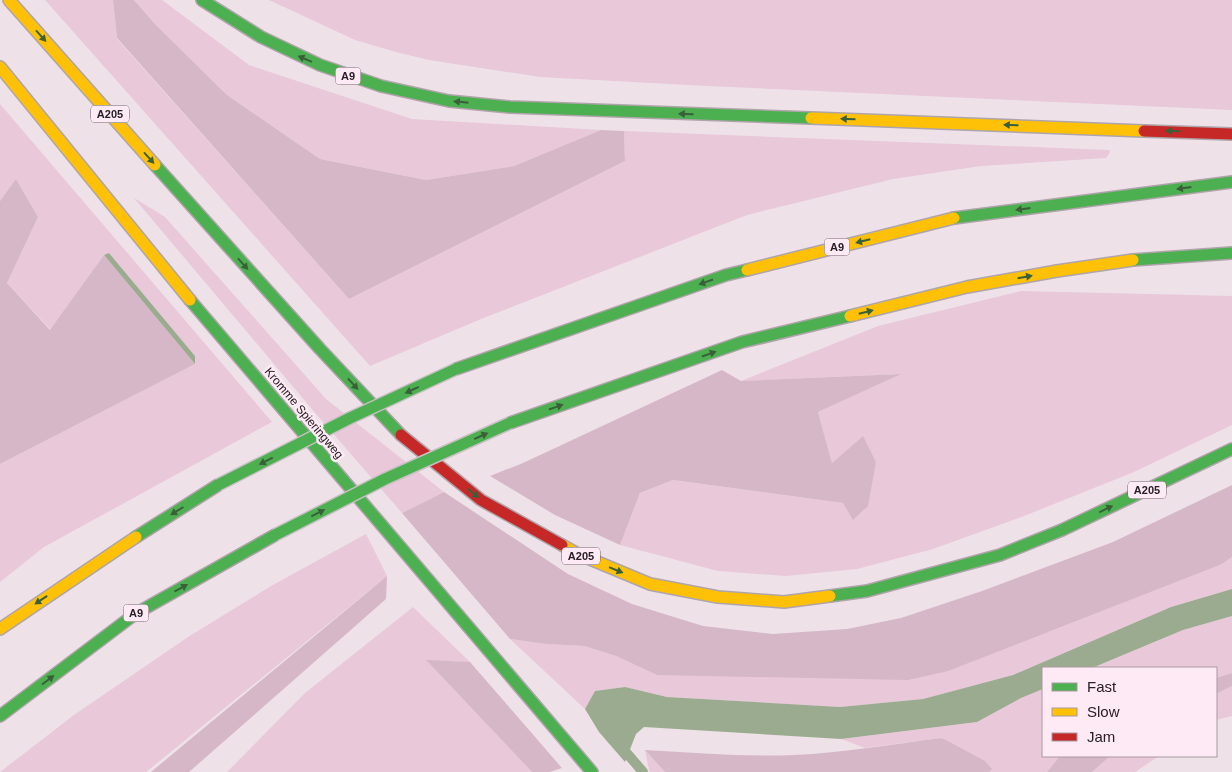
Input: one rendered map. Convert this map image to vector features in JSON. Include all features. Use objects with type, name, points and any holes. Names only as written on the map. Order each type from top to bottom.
[{"type":"main road","name":"A205","points":[[8,0],[320,349],[399,432],[481,500],[578,554],[650,584],[718,597],[784,602],[867,591],[1000,555],[1062,530],[1232,449]]},
{"type":"main road","name":"A9","points":[[202,0],[235,23],[280,48],[339,74],[389,89],[451,101],[510,107],[1232,134]]},
{"type":"main road","name":"Kromme Spieringweg","points":[[0,68],[213,328],[592,772]]},
{"type":"main road","name":"A9","points":[[0,629],[112,552],[218,485],[350,418],[456,369],[726,275],[941,222],[1232,182]]},
{"type":"main road","name":"A9","points":[[4,712],[135,614],[275,536],[385,480],[510,423],[742,342],[967,286],[1151,258],[1232,253]]},
{"type":"shaded area","points":[[45,0],[113,0],[117,39],[349,299],[625,161],[624,131],[1109,150],[1110,152],[1106,158],[981,166],[893,179],[747,215],[481,319],[370,366]]},
{"type":"shaded area","points":[[113,0],[134,0],[155,24],[227,95],[320,159],[426,180],[514,166],[601,130],[624,131],[625,161],[349,299],[117,38]]},
{"type":"shaded area","points":[[134,0],[162,0],[249,65],[412,119],[601,130],[514,166],[426,180],[320,159],[227,95],[155,24]]},
{"type":"shaded area","points":[[269,0],[1232,0],[1232,110],[540,77],[429,60],[396,52],[355,40]]},
{"type":"shaded area","points":[[0,104],[272,422],[44,547],[0,582],[0,464],[195,364],[195,356],[109,253],[104,255],[51,330],[7,283],[38,217],[16,179],[0,201]]},
{"type":"shaded area","points":[[16,179],[38,217],[7,283],[50,330],[104,255],[195,364],[0,464],[0,201]]},
{"type":"shaded area","points":[[134,198],[165,217],[326,399],[444,492],[402,513]]},
{"type":"shaded area","points":[[109,253],[195,356],[195,364],[104,255]]},
{"type":"shaded area","points":[[1021,291],[1232,296],[1232,425],[1134,472],[1024,516],[933,549],[857,569],[786,576],[718,571],[620,545],[640,493],[673,480],[843,503],[876,462],[862,437],[832,463],[818,412],[899,374],[741,381],[878,326]]},
{"type":"shaded area","points":[[722,370],[741,381],[901,374],[818,412],[832,463],[863,436],[876,462],[868,506],[853,520],[843,503],[673,480],[640,493],[620,545],[555,515],[490,476],[523,463]]},
{"type":"shaded area","points":[[1232,485],[1232,557],[1222,564],[948,671],[908,680],[657,675],[616,656],[584,646],[546,644],[510,639],[402,513],[444,492],[568,574],[632,604],[703,626],[773,634],[847,629],[901,618],[982,591],[1113,542]]},
{"type":"shaded area","points":[[366,534],[387,576],[146,772],[0,772],[74,715],[188,637],[271,586]]},
{"type":"shaded area","points":[[1232,557],[1232,589],[1171,607],[1013,675],[923,699],[840,707],[667,697],[625,687],[595,691],[585,709],[510,639],[546,644],[584,646],[616,656],[657,675],[1222,564]]},
{"type":"shaded area","points":[[387,576],[386,599],[189,772],[151,772]]},
{"type":"shaded area","points":[[1232,589],[1232,616],[1183,630],[1094,667],[1042,667],[1042,689],[1021,698],[977,722],[841,739],[644,727],[636,734],[625,762],[599,732],[585,709],[595,691],[625,687],[667,697],[840,707],[923,699],[1013,675],[1171,607]]},
{"type":"shaded area","points":[[413,607],[470,662],[427,661],[532,772],[227,772],[305,693]]},
{"type":"shaded area","points":[[1232,616],[1232,673],[1217,678],[1217,667],[1094,667],[1183,630]]},
{"type":"shaded area","points":[[426,660],[470,662],[562,768],[550,772],[532,772]]},
{"type":"shaded area","points":[[1232,673],[1232,686],[1217,694],[1217,678]]},
{"type":"shaded area","points":[[1232,686],[1232,716],[1217,720],[1217,694]]},
{"type":"shaded area","points":[[1042,689],[1042,757],[1059,757],[1047,772],[989,772],[991,769],[942,738],[865,748],[841,739],[977,722],[1021,698]]},
{"type":"shaded area","points":[[942,738],[985,761],[992,769],[989,772],[665,772],[645,750],[739,755],[794,755]]},
{"type":"shaded area","points":[[645,750],[665,772],[650,772]]},
{"type":"shaded area","points":[[1059,757],[1109,757],[1092,772],[1047,772]]},
{"type":"shaded area","points":[[1109,757],[1158,757],[1135,772],[1092,772]]},
{"type":"waterway","points":[[619,744],[643,772]]},
{"type":"traffic: fast","points":[[202,0],[261,37],[320,65],[381,86],[449,101],[510,107],[811,118]]},
{"type":"traffic: fast","points":[[155,165],[320,349],[401,435]]},
{"type":"traffic: fast","points":[[954,218],[1232,182]]},
{"type":"traffic: fast","points":[[1133,260],[1232,253]]},
{"type":"traffic: fast","points":[[456,369],[726,275],[747,270]]},
{"type":"traffic: fast","points":[[190,300],[592,772]]},
{"type":"traffic: fast","points":[[510,423],[742,342],[850,316]]},
{"type":"traffic: fast","points":[[218,485],[350,418],[456,369]]},
{"type":"traffic: fast","points":[[275,535],[385,479],[510,423]]},
{"type":"traffic: fast","points":[[830,596],[867,591],[1000,555],[1062,530],[1232,449]]},
{"type":"traffic: fast","points":[[136,537],[218,485]]},
{"type":"traffic: fast","points":[[0,716],[135,614],[275,535]]},
{"type":"traffic: slow","points":[[9,0],[155,165]]},
{"type":"traffic: slow","points":[[0,67],[190,300]]},
{"type":"traffic: slow","points":[[811,118],[1144,131]]},
{"type":"traffic: slow","points":[[747,270],[954,218]]},
{"type":"traffic: slow","points":[[850,316],[967,287],[1133,260]]},
{"type":"traffic: slow","points":[[0,629],[136,537]]},
{"type":"traffic: slow","points":[[562,545],[578,554],[650,584],[718,597],[784,602],[830,596]]},
{"type":"traffic: jam","points":[[1144,131],[1232,134]]},
{"type":"traffic: jam","points":[[401,435],[481,500],[562,545]]}]
